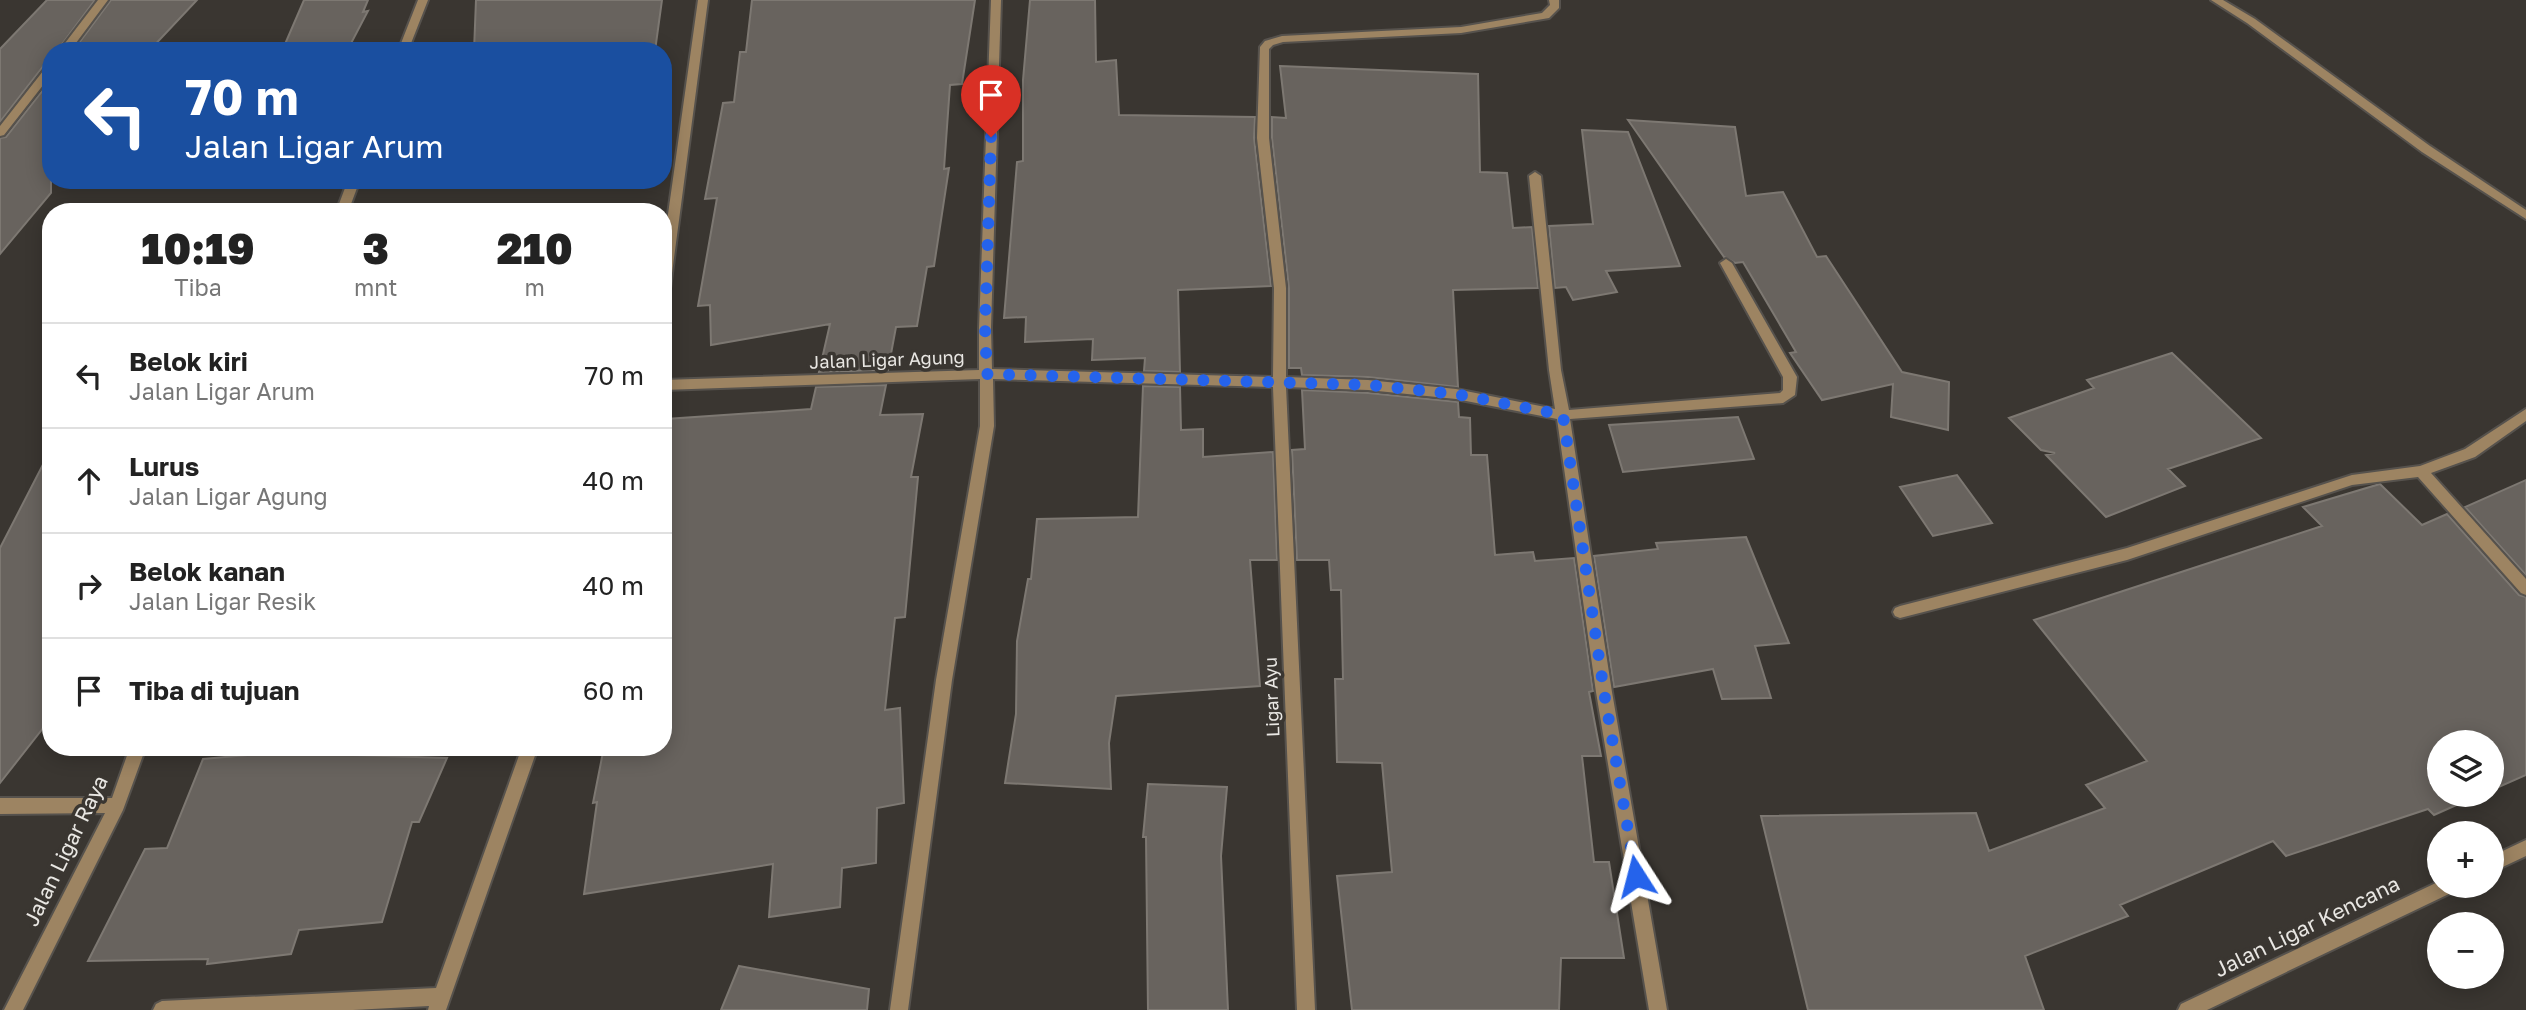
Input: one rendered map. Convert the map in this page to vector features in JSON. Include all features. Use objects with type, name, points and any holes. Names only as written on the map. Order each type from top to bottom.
[{"type":"street","points":[[71,42],[103,0]]},
{"type":"street","points":[[407,42],[423,0]]},
{"type":"street","points":[[672,229],[703,0]]},
{"type":"street","points":[[899,1010],[944,680],[987,426],[985,328],[996,0]]},
{"type":"street","name":"Ligar Ayu","points":[[1306,1010],[1279,382],[1279,288],[1263,138],[1264,49],[1269,43],[1282,39],[1461,30],[1545,16],[1555,6],[1554,0]]},
{"type":"street","points":[[2216,0],[2251,21],[2426,149],[2526,215]]},
{"type":"street","points":[[0,133],[42,79]]},
{"type":"street","points":[[1535,176],[1555,370],[1604,692],[1658,1010]]},
{"type":"street","name":"Jalan Ligar Agung","points":[[672,385],[987,374],[1368,385],[1456,394],[1563,415],[1783,398],[1790,391],[1790,377],[1726,263]]},
{"type":"street","points":[[1900,611],[2127,554],[2352,480],[2421,471],[2470,453],[2526,414]]},
{"type":"street","points":[[2421,471],[2526,589]]},
{"type":"street","name":"Jalan Ligar Raya","points":[[13,1010],[117,805],[135,756]]},
{"type":"street","points":[[162,1010],[439,1004],[527,756]]},
{"type":"street","points":[[0,806],[117,805]]},
{"type":"street","points":[[2504,858],[2526,848]]},
{"type":"street","name":"Jalan Ligar Kencana","points":[[2187,1010],[2427,896]]},
{"type":"building","points":[[47,0],[95,0],[64,42],[42,42],[42,68],[0,122],[0,49]]},
{"type":"building","points":[[111,0],[197,0],[157,42],[80,42]]},
{"type":"building","points":[[304,0],[368,0],[363,12],[368,11],[352,42],[286,42]]},
{"type":"building","points":[[476,0],[662,0],[656,42],[474,42]]},
{"type":"building","points":[[752,0],[975,0],[962,84],[950,85],[944,169],[949,168],[934,266],[927,267],[917,326],[896,327],[888,370],[819,372],[830,324],[711,345],[710,305],[698,306],[717,198],[705,199],[723,103],[734,102],[740,52],[746,52]]},
{"type":"building","points":[[1030,0],[1095,0],[1096,62],[1116,60],[1119,115],[1255,117],[1254,138],[1271,286],[1178,290],[1180,372],[1144,371],[1145,358],[1092,360],[1093,339],[1025,342],[1026,317],[1004,318],[1017,162],[1023,161],[1023,80]]},
{"type":"building","points":[[1280,66],[1478,74],[1480,172],[1507,173],[1513,228],[1532,227],[1538,288],[1453,290],[1458,387],[1368,377],[1302,375],[1301,368],[1289,368],[1289,288],[1272,138],[1272,117],[1286,118]]},
{"type":"building","points":[[42,91],[42,189],[51,189],[51,193],[0,254],[0,138],[6,137]]},
{"type":"building","points":[[1628,120],[1735,127],[1746,196],[1783,192],[1817,257],[1826,256],[1902,372],[1949,382],[1948,430],[1891,417],[1893,384],[1822,400],[1790,353],[1796,352],[1743,262],[1735,263],[1724,257]]},
{"type":"building","points":[[1582,130],[1628,132],[1680,266],[1606,271],[1617,292],[1573,300],[1566,287],[1555,288],[1549,226],[1593,224]]},
{"type":"building","points":[[2172,353],[2261,438],[2168,469],[2185,486],[2106,517],[2046,455],[2055,453],[2041,450],[2009,418],[2094,388],[2087,380]]},
{"type":"building","points":[[886,385],[880,415],[923,414],[911,477],[918,477],[905,617],[895,618],[885,710],[900,708],[904,803],[877,808],[876,863],[842,868],[840,907],[769,917],[773,864],[584,894],[597,802],[593,803],[602,756],[672,756],[672,419],[811,409],[816,387]]},
{"type":"building","points":[[1143,386],[1180,387],[1181,430],[1203,429],[1203,457],[1273,452],[1277,560],[1250,560],[1260,686],[1116,696],[1109,743],[1111,789],[1005,783],[1016,714],[1017,641],[1028,579],[1031,579],[1037,519],[1138,517]]},
{"type":"building","points":[[1302,390],[1458,402],[1459,417],[1470,418],[1471,455],[1487,455],[1495,555],[1533,552],[1535,561],[1574,558],[1593,691],[1589,692],[1601,756],[1582,756],[1594,862],[1609,862],[1624,958],[1561,958],[1559,1010],[1352,1010],[1337,876],[1392,872],[1382,763],[1337,762],[1335,679],[1343,679],[1341,590],[1331,590],[1329,560],[1297,560],[1292,450],[1305,449]]},
{"type":"building","points":[[1738,417],[1754,459],[1623,472],[1609,425]]},
{"type":"building","points":[[42,466],[42,729],[0,783],[0,548]]},
{"type":"building","points":[[1957,475],[1992,523],[1933,536],[1900,487]]},
{"type":"building","points":[[2526,480],[2526,575],[2465,507]]},
{"type":"building","points":[[2380,484],[2422,525],[2447,514],[2519,595],[2526,597],[2526,775],[2504,785],[2504,730],[2427,730],[2427,807],[2452,807],[2434,815],[2428,809],[2286,856],[2273,841],[2120,905],[2128,916],[2025,956],[2044,1010],[1808,1010],[1761,816],[1976,813],[1989,851],[2105,808],[2086,785],[2147,761],[2034,620],[2322,526],[2303,507]]},
{"type":"building","points":[[1746,537],[1789,643],[1755,646],[1771,698],[1722,699],[1713,669],[1614,687],[1594,556],[1658,549],[1656,543]]},
{"type":"building","points":[[236,756],[447,758],[419,822],[412,822],[382,922],[299,930],[291,954],[207,964],[208,959],[88,961],[145,849],[167,848],[203,759]]},
{"type":"building","points":[[1148,784],[1227,787],[1221,856],[1228,1010],[1148,1010],[1146,837],[1143,837]]},
{"type":"building","points":[[739,966],[869,989],[867,1010],[721,1010]]},
{"type":"route","points":[[991,137],[985,328],[987,374],[1368,385],[1456,394],[1563,415],[1604,692],[1636,876]]}]
